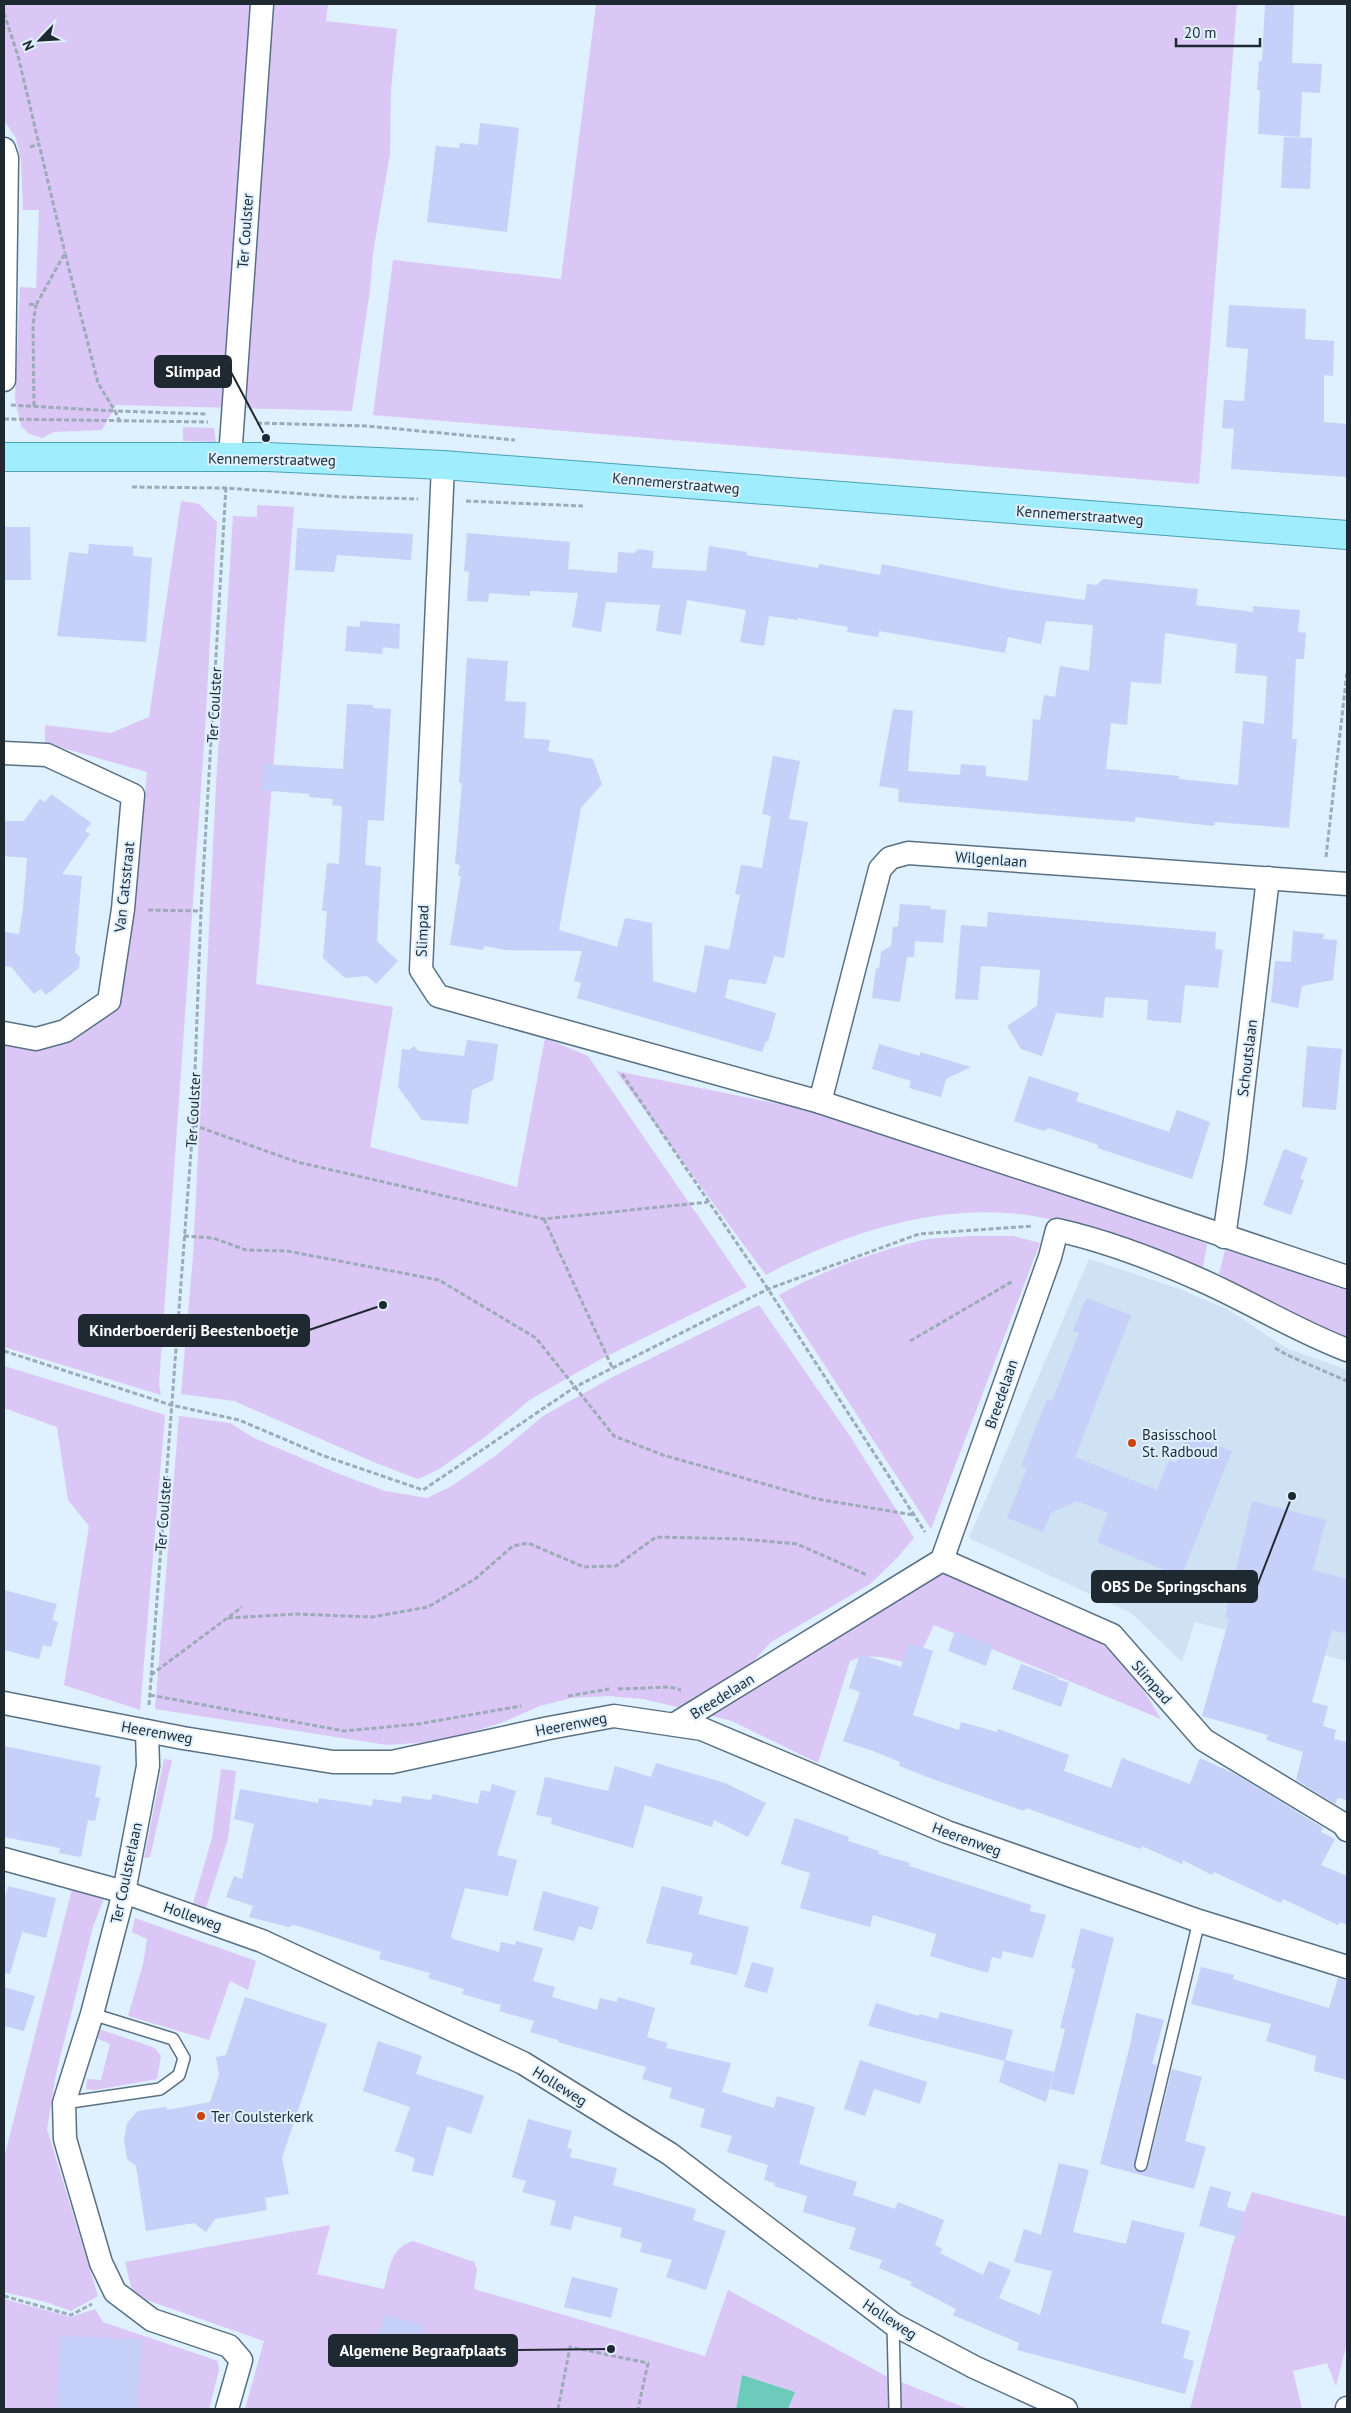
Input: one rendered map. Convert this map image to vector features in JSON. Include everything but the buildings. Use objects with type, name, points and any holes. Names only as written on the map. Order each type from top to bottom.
[{"type":"main road","name":"Kennemerstraatweg","points":[[4,457],[268,457],[442,465],[1347,534]]},
{"type":"street","name":"Ter Coulster","points":[[230,458],[262,4]]},
{"type":"street","points":[[4,380],[7,158],[5,152]]},
{"type":"street","name":"Slimpad","points":[[442,465],[421,970],[438,996],[820,1102]]},
{"type":"street","name":"Van Catsstraat","points":[[4,753],[47,755],[133,795],[122,909],[108,1001],[65,1032],[36,1039],[4,1033]]},
{"type":"street","name":"Wilgenlaan","points":[[820,1102],[880,870],[890,858],[908,853],[1347,884]]},
{"type":"street","name":"Schoutslaan","points":[[1224,1237],[1235,1160],[1268,878]]},
{"type":"street","points":[[820,1102],[1097,1192],[1224,1237],[1347,1277]]},
{"type":"street","points":[[1056,1230],[1081,1235],[1156,1260],[1205,1282],[1307,1335],[1347,1350]]},
{"type":"street","name":"Breedelaan","points":[[675,1724],[942,1560],[1050,1256],[1056,1230]]},
{"type":"street","name":"Slimpad","points":[[942,1560],[1112,1635],[1204,1740],[1342,1824],[1347,1830]]},
{"type":"street","name":"Heerenweg","points":[[4,1703],[147,1731],[333,1762],[392,1762],[614,1716],[702,1729],[946,1832],[1199,1921],[1347,1967]]},
{"type":"street","name":"Ter Coulsterlaan","points":[[147,1731],[148,1766],[124,1892],[92,2014],[64,2104],[65,2139],[101,2263],[115,2292],[152,2320],[229,2346],[241,2360],[228,2409]]},
{"type":"street","name":"Holleweg","points":[[4,1859],[124,1892],[262,1941],[523,2063],[670,2154],[893,2324],[974,2367],[1066,2409]]},
{"type":"lane","points":[[1141,2165],[1199,1921]]},
{"type":"lane","points":[[64,2104],[160,2089],[179,2076],[184,2058],[173,2039],[92,2014]]},
{"type":"lane","points":[[893,2324],[896,2409]]},
{"type":"path","points":[[4,14],[18,56],[98,383],[120,422]]},
{"type":"path","points":[[5,152],[39,144]]},
{"type":"path","points":[[34,406],[33,325],[36,305],[65,253]]},
{"type":"path","points":[[5,301],[36,305]]},
{"type":"path","points":[[4,405],[232,419]]},
{"type":"path","points":[[4,420],[120,422],[232,419]]},
{"type":"path","name":"Kennemerstraatweg","points":[[174,488],[226,488]]},
{"type":"path","name":"Ter Coulster","points":[[147,1731],[192,1125],[201,911],[226,488]]},
{"type":"path","points":[[1324,882],[1347,672]]},
{"type":"path","points":[[122,909],[201,911]]},
{"type":"path","points":[[598,1040],[768,1289],[942,1560]]},
{"type":"path","points":[[192,1125],[297,1162],[544,1219],[709,1202]]},
{"type":"path","points":[[544,1219],[612,1367]]},
{"type":"path","points":[[4,1351],[171,1405],[239,1420],[324,1456],[423,1490],[575,1387],[768,1289],[918,1234],[1026,1225],[1056,1230]]},
{"type":"path","points":[[184,1236],[213,1238],[246,1250],[287,1251],[439,1280],[536,1338],[614,1436],[663,1455],[817,1499],[914,1515]]},
{"type":"path","points":[[910,1341],[1005,1287],[1050,1256]]},
{"type":"path","points":[[228,1618],[297,1614],[372,1617],[428,1607],[475,1579],[513,1546],[528,1543],[584,1568],[616,1566],[656,1537],[742,1539],[797,1544],[897,1588]]},
{"type":"path","points":[[151,1676],[242,1608]]},
{"type":"path","points":[[562,1698],[600,1689],[670,1687],[716,1699]]},
{"type":"path","points":[[150,1695],[344,1731],[418,1724],[523,1705]]},
{"type":"path","points":[[4,2296],[71,2315],[115,2292]]},
{"type":"path","points":[[558,2409],[570,2347],[648,2363],[638,2409]]},
{"type":"shaded area","points":[[4,4],[328,4],[326,21],[397,29],[391,90],[390,154],[373,253],[370,290],[352,411],[116,405],[102,430],[54,432],[42,438],[29,434],[21,426],[15,399],[20,287],[36,288],[39,210],[23,210],[21,161],[16,138],[4,121]]},
{"type":"shaded area","points":[[596,4],[1237,4],[1199,484],[373,415],[393,260],[561,279]]},
{"type":"shaded area","points":[[183,427],[214,428],[216,442],[183,441]]},
{"type":"shaded area","points":[[181,501],[199,504],[217,522],[204,745],[159,1384],[161,1395],[4,1347],[4,1041],[45,1047],[59,1046],[113,1009],[136,895],[147,772],[45,743],[45,725],[111,733],[149,717]]},
{"type":"shaded area","points":[[257,505],[294,507],[256,984],[393,1007],[370,1147],[517,1187],[545,1038],[588,1056],[747,1287],[601,1359],[531,1399],[485,1437],[439,1469],[418,1479],[376,1463],[234,1401],[181,1394],[193,1256],[216,785],[233,516],[257,517]]},
{"type":"shaded area","points":[[616,1071],[819,1112],[1093,1201],[1207,1244],[1202,1273],[1053,1220],[1016,1214],[979,1212],[942,1215],[869,1231],[799,1258],[766,1275]]},
{"type":"shaded area","points":[[969,1236],[1013,1236],[1040,1243],[931,1529],[779,1295],[830,1271],[883,1251],[925,1240]]},
{"type":"shaded area","points":[[1226,1246],[1347,1287],[1347,1341],[1303,1324],[1219,1274]]},
{"type":"shaded area","name":"Basisschool St. Radboud","points":[[1089,1259],[1177,1288],[1229,1310],[1286,1348],[1347,1370],[1347,1661],[1195,1622],[1182,1662],[1131,1613],[969,1538]]},
{"type":"shaded area","points":[[759,1305],[850,1436],[914,1538],[897,1558],[870,1584],[771,1642],[749,1666],[685,1709],[643,1699],[608,1696],[571,1698],[540,1706],[501,1723],[465,1734],[430,1742],[387,1745],[155,1709],[179,1416],[230,1423],[254,1438],[339,1474],[385,1491],[427,1498],[450,1487],[498,1454],[543,1416],[611,1378]]},
{"type":"shaded area","points":[[4,1366],[165,1415],[140,1710],[64,1685],[89,1526],[68,1500],[57,1427],[4,1408]]},
{"type":"shaded area","points":[[947,1568],[1090,1635],[1113,1654],[1131,1673],[1161,1719],[934,1625],[915,1665],[874,1657],[858,1658],[850,1661],[818,1763],[732,1721],[708,1715]]},
{"type":"shaded area","points":[[164,1759],[172,1760],[150,1857],[144,1858]]},
{"type":"shaded area","points":[[221,1769],[236,1771],[228,1839],[205,1911],[192,1907],[212,1838]]},
{"type":"shaded area","points":[[73,1885],[105,1896],[93,1927],[56,2074],[47,2129],[98,2296],[71,2311],[46,2302],[4,2292],[4,2158]]},
{"type":"shaded area","points":[[135,1918],[256,1961],[248,1990],[230,1981],[209,2040],[128,2016],[143,1964],[147,1939],[132,1932]]},
{"type":"shaded area","points":[[99,2029],[155,2048],[161,2056],[157,2079],[95,2090],[86,2089],[87,2079],[101,2080],[110,2044],[96,2038]]},
{"type":"shaded area","points":[[1252,2192],[1347,2217],[1347,2343],[1336,2386],[1327,2363],[1293,2371],[1302,2409],[1190,2409],[1232,2246]]},
{"type":"shaded area","points":[[330,2225],[317,2274],[384,2289],[395,2254],[405,2244],[413,2241],[474,2262],[477,2269],[474,2289],[705,2356],[728,2290],[884,2375],[968,2409],[788,2409],[795,2392],[742,2375],[736,2409],[245,2409],[264,2341],[138,2297],[132,2291],[125,2262]]},
{"type":"shaded area","points":[[4,2299],[71,2317],[95,2309],[103,2322],[218,2361],[219,2370],[209,2409],[4,2409]]},
{"type":"shaded area","points":[[742,2375],[795,2392],[788,2409],[736,2409]]},
{"type":"place","name":"Slimpad","points":[[266,438]]},
{"type":"place","name":"Kinderboerderij Beestenboetje","points":[[383,1305]]},
{"type":"place","name":"Basisschool St. Radboud","points":[[1132,1443]]},
{"type":"place","name":"OBS De Springschans","points":[[1292,1496]]},
{"type":"place","name":"Ter Coulsterkerk","points":[[201,2116]]},
{"type":"place","name":"Algemene Begraafplaats","points":[[611,2349]]}]
